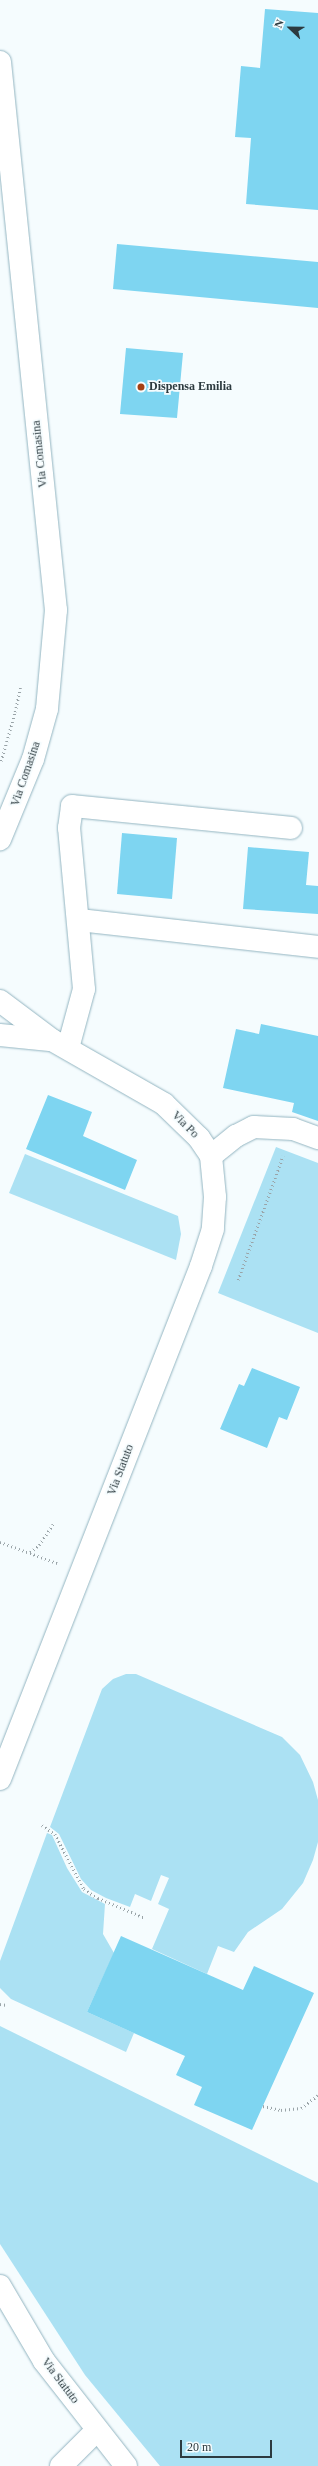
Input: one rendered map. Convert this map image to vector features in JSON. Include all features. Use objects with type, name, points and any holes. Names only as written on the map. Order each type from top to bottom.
[{"type":"street","name":"Via Comasina","points":[[0,62],[56,610],[46,709],[33,759],[0,839]]},
{"type":"street","points":[[60,1044],[84,989],[79,920],[69,828],[72,806],[292,828]]},
{"type":"street","points":[[79,920],[318,947]]},
{"type":"street","name":"Via Po","points":[[0,1001],[60,1044],[164,1104],[199,1138],[211,1156]]},
{"type":"street","name":"Via Po","points":[[0,1035],[60,1044]]},
{"type":"street","points":[[211,1156],[236,1136],[254,1127],[293,1130],[318,1138]]},
{"type":"street","name":"Via Statuto","points":[[0,1779],[201,1266],[213,1229],[215,1197],[211,1156]]},
{"type":"street","name":"Via Statuto","points":[[0,2286],[44,2361],[126,2466]]},
{"type":"street","points":[[61,2466],[97,2430]]},
{"type":"path","points":[[0,763],[15,712],[21,682]]},
{"type":"path","points":[[238,1280],[285,1150]]},
{"type":"path","points":[[30,1552],[39,1545],[53,1524]]},
{"type":"path","points":[[0,1542],[57,1563]]},
{"type":"path","points":[[42,1825],[55,1834],[84,1889],[98,1898],[145,1918]]},
{"type":"path","points":[[0,2004],[7,2005]]},
{"type":"path","points":[[263,2106],[281,2110],[301,2108],[318,2095]]},
{"type":"shaded area","points":[[276,1147],[318,1163],[318,1333],[218,1293]]},
{"type":"shaded area","points":[[25,1154],[178,1216],[181,1234],[176,1260],[9,1193]]},
{"type":"shaded area","points":[[126,1674],[136,1674],[282,1737],[300,1755],[313,1782],[318,1800],[318,1842],[313,1860],[303,1883],[282,1909],[248,1932],[234,1952],[218,1946],[207,1974],[152,1949],[169,1909],[158,1904],[169,1878],[161,1875],[151,1901],[135,1894],[130,1907],[106,1898],[91,1890],[81,1879],[59,1834],[50,1827],[102,1689],[113,1679]]},
{"type":"shaded area","points":[[47,1833],[52,1835],[67,1868],[82,1892],[105,1904],[103,1934],[114,1953],[87,2012],[134,2033],[126,2052],[11,1999],[0,1988],[0,1961]]},
{"type":"shaded area","points":[[0,2026],[318,2183],[318,2466],[160,2466],[85,2375],[0,2244]]},
{"type":"building","points":[[265,9],[318,13],[318,210],[246,204],[251,138],[235,137],[241,66],[260,68]]},
{"type":"building","points":[[117,244],[318,262],[318,308],[113,289]]},
{"type":"building","points":[[126,348],[183,353],[177,418],[120,414]]},
{"type":"building","points":[[122,833],[177,838],[172,899],[117,894]]},
{"type":"building","points":[[248,847],[309,852],[306,885],[318,886],[318,914],[243,909]]},
{"type":"building","points":[[261,1024],[318,1036],[318,1121],[292,1112],[294,1103],[223,1088],[236,1029],[259,1034]]},
{"type":"building","points":[[48,1095],[92,1112],[83,1136],[137,1160],[125,1190],[26,1149]]},
{"type":"building","points":[[252,1368],[300,1387],[287,1420],[279,1417],[267,1448],[220,1429],[239,1384],[244,1386]]},
{"type":"building","points":[[121,1936],[243,1990],[254,1966],[314,1993],[252,2130],[194,2105],[202,2087],[176,2075],[185,2056],[87,2012]]},
{"type":"place","name":"Dispensa Emilia","points":[[141,387]]}]
